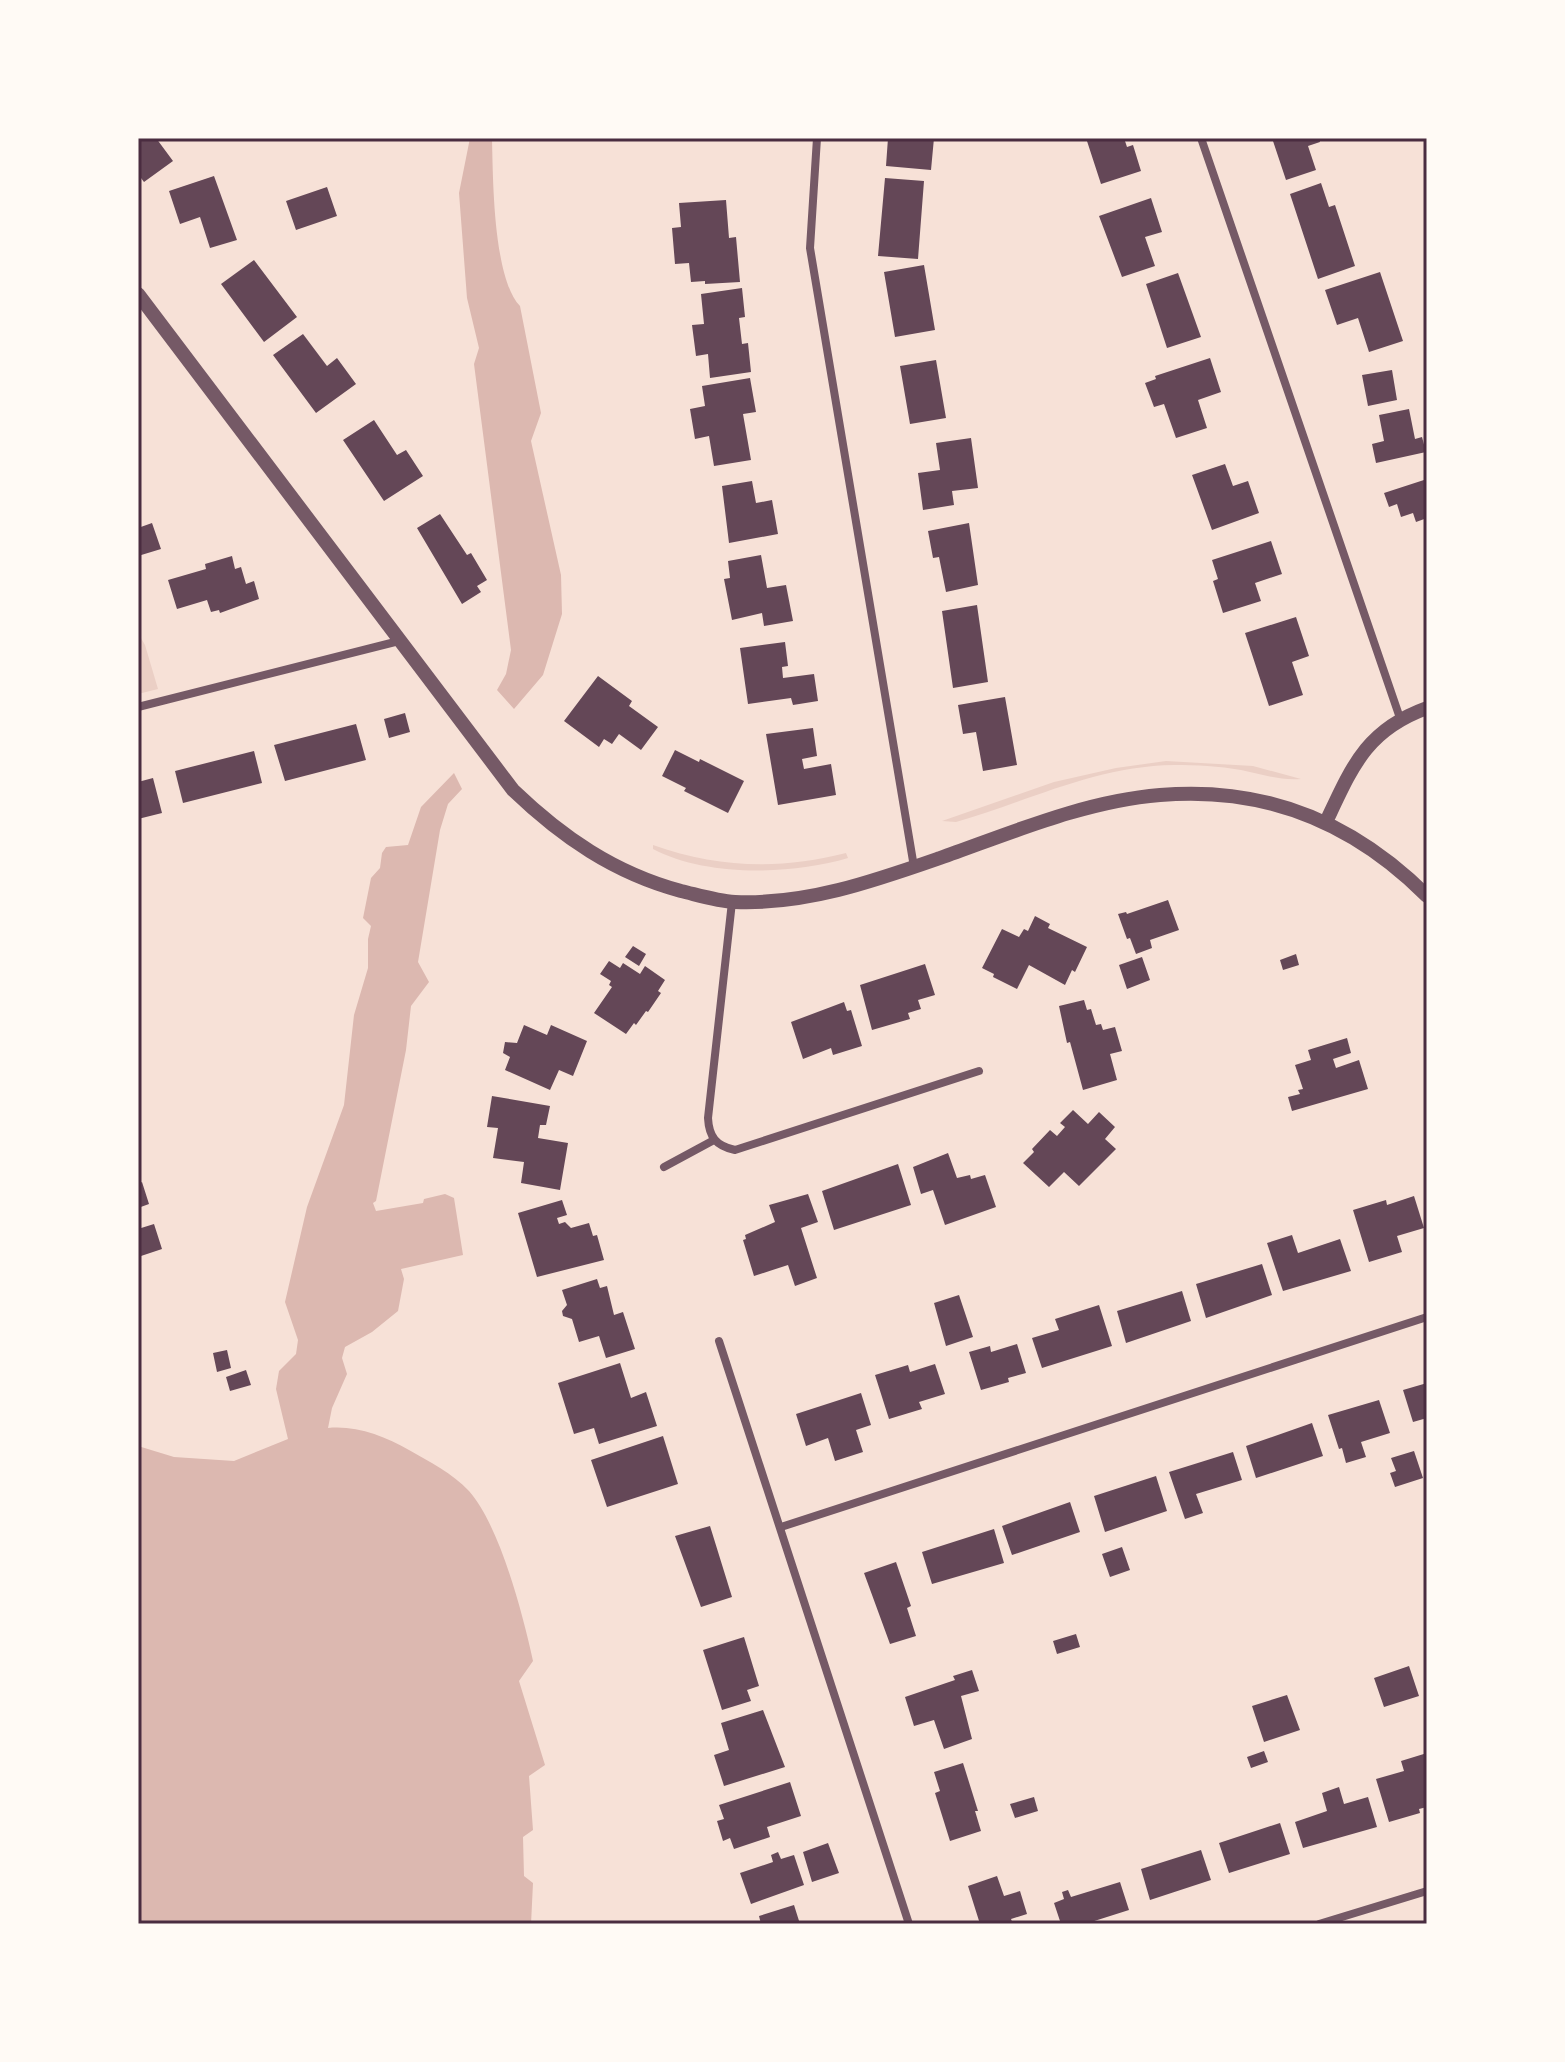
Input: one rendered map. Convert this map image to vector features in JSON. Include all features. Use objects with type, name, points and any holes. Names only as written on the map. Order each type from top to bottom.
[{"type":"street","points":[[817,138],[810,248],[914,867]]},
{"type":"street","points":[[1201,138],[1400,718]]},
{"type":"street","points":[[138,294],[513,790],[574,843],[613,866],[655,884],[732,902],[797,899],[914,867],[1065,815],[1160,795],[1206,794],[1246,798],[1326,822],[1369,846],[1427,896]]},
{"type":"street","points":[[138,707],[399,641]]},
{"type":"street","points":[[1326,822],[1353,769],[1377,735],[1400,718],[1427,708]]},
{"type":"street","points":[[732,902],[708,1118],[708,1130],[722,1147],[735,1150],[979,1071]]},
{"type":"street","points":[[664,1167],[714,1140]]},
{"type":"street","points":[[781,1527],[1427,1317]]},
{"type":"street","points":[[719,1341],[909,1924]]},
{"type":"street","points":[[1319,1924],[1427,1891]]},
{"type":"shaded area","points":[[470,138],[492,138],[496,226],[504,274],[520,306],[541,413],[531,441],[561,575],[562,614],[543,675],[514,709],[497,690],[506,674],[511,650],[474,364],[479,348],[467,298],[459,193]]},
{"type":"shaded area","points":[[138,633],[145,645],[158,689],[138,694]]},
{"type":"shaded area","points":[[1166,761],[1253,766],[1301,779],[1208,766],[1145,767],[1090,778],[956,822],[942,821],[1054,782]]},
{"type":"shaded area","points":[[454,773],[462,789],[448,804],[440,830],[418,962],[429,982],[411,1006],[406,1050],[376,1201],[373,1203],[376,1211],[423,1203],[424,1199],[445,1194],[454,1198],[463,1255],[401,1269],[404,1279],[398,1311],[372,1332],[345,1347],[342,1358],[347,1374],[332,1408],[328,1428],[349,1428],[380,1436],[448,1473],[469,1491],[491,1526],[517,1596],[533,1661],[519,1681],[545,1765],[529,1776],[533,1830],[523,1837],[524,1876],[533,1883],[531,1924],[138,1924],[138,1446],[174,1457],[234,1461],[288,1439],[276,1389],[279,1371],[296,1354],[298,1340],[285,1302],[307,1207],[344,1105],[354,1015],[368,968],[371,926],[363,918],[371,878],[380,868],[386,847],[408,845],[421,807]]},
{"type":"shaded area","points":[[653,845],[701,858],[749,864],[797,862],[846,853],[848,858],[801,868],[723,869],[674,858],[653,849]]},
{"type":"building","points":[[138,138],[156,138],[173,161],[144,182],[138,174]]},
{"type":"building","points":[[888,138],[934,138],[931,170],[886,166]]},
{"type":"building","points":[[1086,138],[1124,138],[1127,147],[1133,145],[1141,171],[1101,184]]},
{"type":"building","points":[[1272,138],[1319,138],[1320,142],[1308,146],[1316,170],[1286,180]]},
{"type":"building","points":[[214,176],[237,240],[210,248],[200,217],[180,224],[169,191]]},
{"type":"building","points":[[885,178],[924,181],[918,259],[878,256]]},
{"type":"building","points":[[1321,183],[1329,207],[1335,205],[1355,266],[1318,279],[1290,194]]},
{"type":"building","points":[[327,187],[337,216],[296,230],[286,201]]},
{"type":"building","points":[[1151,198],[1162,232],[1145,237],[1155,266],[1122,277],[1099,216]]},
{"type":"building","points":[[726,200],[729,238],[736,237],[740,282],[691,282],[689,263],[675,264],[672,228],[681,227],[679,203]]},
{"type":"building","points":[[254,260],[297,317],[264,342],[221,284]]},
{"type":"building","points":[[924,265],[935,330],[895,337],[884,272]]},
{"type":"building","points":[[1380,272],[1403,341],[1369,352],[1358,318],[1337,325],[1325,290]]},
{"type":"building","points":[[1178,273],[1201,337],[1167,348],[1146,284]]},
{"type":"building","points":[[742,288],[745,317],[739,318],[742,344],[748,343],[751,372],[710,378],[708,354],[696,356],[692,325],[704,324],[701,294]]},
{"type":"building","points":[[303,334],[327,366],[337,358],[356,384],[316,413],[273,355]]},
{"type":"building","points":[[1210,358],[1221,392],[1198,400],[1207,428],[1176,438],[1164,404],[1154,407],[1145,383],[1156,379],[1155,376]]},
{"type":"building","points":[[936,360],[946,418],[910,424],[900,366]]},
{"type":"building","points":[[1392,370],[1397,400],[1368,406],[1362,375]]},
{"type":"building","points":[[750,378],[756,412],[743,414],[751,460],[714,466],[709,436],[695,439],[690,409],[705,406],[702,386]]},
{"type":"building","points":[[1409,409],[1415,439],[1422,437],[1426,452],[1376,463],[1372,444],[1384,441],[1379,415]]},
{"type":"building","points":[[374,420],[397,455],[406,450],[423,476],[384,501],[343,440]]},
{"type":"building","points":[[971,438],[978,488],[952,491],[954,505],[923,510],[918,473],[940,470],[936,443]]},
{"type":"building","points":[[1225,464],[1233,486],[1248,481],[1259,513],[1212,530],[1192,475]]},
{"type":"building","points":[[1427,479],[1427,518],[1416,522],[1413,513],[1401,517],[1397,504],[1389,507],[1384,493]]},
{"type":"building","points":[[752,481],[756,503],[772,500],[778,534],[729,543],[722,486]]},
{"type":"building","points":[[440,514],[467,555],[471,553],[487,580],[477,586],[481,592],[462,604],[417,528]]},
{"type":"building","points":[[152,523],[161,549],[138,556],[138,528]]},
{"type":"building","points":[[969,523],[978,585],[946,592],[939,557],[933,558],[928,531]]},
{"type":"building","points":[[1271,541],[1282,574],[1255,583],[1261,601],[1223,613],[1213,581],[1218,579],[1212,560]]},
{"type":"building","points":[[761,555],[767,588],[786,585],[793,621],[764,626],[762,613],[732,620],[724,579],[730,578],[728,561]]},
{"type":"building","points":[[232,556],[235,569],[241,567],[246,584],[254,581],[259,599],[220,613],[219,610],[211,612],[207,600],[177,609],[168,580],[206,569],[205,564]]},
{"type":"building","points":[[977,605],[988,682],[953,688],[942,611]]},
{"type":"building","points":[[1296,617],[1309,656],[1292,662],[1303,695],[1269,706],[1245,633]]},
{"type":"building","points":[[785,642],[788,666],[782,667],[783,678],[814,674],[818,701],[793,705],[791,698],[748,704],[740,648]]},
{"type":"building","points":[[598,676],[632,701],[629,706],[658,727],[641,750],[619,734],[612,744],[604,739],[599,747],[564,721]]},
{"type":"building","points":[[1005,697],[1017,765],[983,771],[976,732],[963,734],[958,705]]},
{"type":"building","points":[[405,713],[410,732],[389,738],[384,719]]},
{"type":"building","points":[[356,724],[366,760],[285,781],[274,745]]},
{"type":"building","points":[[813,728],[817,756],[802,759],[804,769],[831,764],[836,795],[778,805],[766,734]]},
{"type":"building","points":[[675,750],[744,781],[728,813],[662,776]]},
{"type":"building","points":[[254,751],[262,783],[183,803],[175,771]]},
{"type":"building","points":[[153,778],[162,813],[138,819],[138,782]]},
{"type":"building","points":[[1168,900],[1179,930],[1150,940],[1152,948],[1136,954],[1118,914],[1127,914]]},
{"type":"building","points":[[1035,916],[1050,924],[1048,928],[1087,947],[1065,985],[1029,965],[1017,989],[982,968],[1002,929],[1019,937],[1024,929],[1028,931]]},
{"type":"building","points":[[633,946],[646,954],[639,966],[625,957]]},
{"type":"building","points":[[1296,954],[1299,965],[1283,970],[1280,960]]},
{"type":"building","points":[[1142,957],[1150,980],[1127,989],[1119,965]]},
{"type":"building","points":[[609,961],[620,968],[623,963],[640,974],[645,966],[665,980],[658,991],[661,993],[648,1012],[626,1034],[594,1013],[612,987],[609,985],[611,981],[600,974]]},
{"type":"building","points":[[925,964],[935,995],[918,1000],[921,1009],[908,1013],[910,1019],[872,1030],[860,985]]},
{"type":"building","points":[[1084,1000],[1087,1010],[1091,1009],[1096,1025],[1101,1024],[1103,1030],[1115,1027],[1122,1051],[1110,1054],[1117,1080],[1083,1090],[1070,1042],[1067,1043],[1059,1006]]},
{"type":"building","points":[[844,1002],[847,1011],[851,1010],[862,1046],[833,1055],[831,1048],[803,1059],[791,1022]]},
{"type":"building","points":[[524,1025],[547,1035],[551,1025],[587,1041],[573,1076],[559,1070],[550,1090],[505,1070],[510,1057],[503,1053],[505,1042],[517,1043]]},
{"type":"building","points":[[1347,1038],[1351,1053],[1333,1059],[1336,1068],[1359,1060],[1368,1089],[1292,1111],[1288,1097],[1300,1094],[1298,1090],[1303,1089],[1295,1065],[1311,1060],[1308,1050]]},
{"type":"building","points":[[492,1096],[550,1106],[546,1125],[540,1125],[538,1138],[568,1143],[560,1190],[521,1183],[524,1162],[493,1158],[498,1128],[487,1127]]},
{"type":"building","points":[[1073,1110],[1088,1124],[1099,1112],[1115,1127],[1105,1139],[1116,1149],[1079,1186],[1064,1172],[1049,1187],[1023,1163],[1050,1130],[1057,1136],[1065,1127],[1060,1123]]},
{"type":"building","points":[[948,1153],[957,1178],[970,1175],[971,1179],[985,1175],[996,1207],[945,1225],[933,1190],[921,1194],[913,1167]]},
{"type":"building","points":[[898,1164],[911,1205],[834,1230],[822,1191]]},
{"type":"building","points":[[142,1182],[149,1204],[138,1208],[138,1184]]},
{"type":"building","points":[[808,1194],[818,1222],[801,1228],[817,1278],[795,1286],[788,1265],[754,1276],[743,1240],[746,1239],[745,1235],[775,1222],[769,1205]]},
{"type":"building","points":[[1414,1196],[1424,1228],[1397,1236],[1402,1252],[1369,1262],[1353,1210],[1386,1200],[1387,1205]]},
{"type":"building","points":[[562,1200],[567,1215],[557,1218],[559,1224],[565,1222],[571,1228],[589,1223],[593,1236],[597,1235],[604,1260],[537,1277],[518,1213]]},
{"type":"building","points":[[154,1224],[162,1249],[138,1257],[138,1229]]},
{"type":"building","points":[[1292,1235],[1298,1253],[1340,1239],[1351,1271],[1283,1291],[1267,1243]]},
{"type":"building","points":[[1262,1264],[1272,1295],[1206,1318],[1196,1284]]},
{"type":"building","points":[[597,1279],[600,1288],[607,1286],[614,1315],[623,1312],[635,1349],[606,1358],[599,1336],[579,1342],[572,1319],[563,1316],[562,1311],[567,1305],[562,1290]]},
{"type":"building","points":[[1182,1291],[1191,1321],[1126,1343],[1117,1311]]},
{"type":"building","points":[[959,1295],[973,1337],[946,1346],[934,1303]]},
{"type":"building","points":[[1099,1305],[1112,1346],[1042,1368],[1032,1338],[1059,1330],[1055,1319]]},
{"type":"building","points":[[1017,1344],[1026,1373],[1008,1378],[1009,1382],[981,1390],[969,1352],[990,1346],[991,1352]]},
{"type":"building","points":[[227,1350],[231,1368],[217,1372],[213,1353]]},
{"type":"building","points":[[620,1363],[631,1398],[646,1392],[657,1426],[599,1444],[594,1428],[574,1434],[558,1383]]},
{"type":"building","points":[[935,1364],[945,1394],[919,1402],[922,1409],[889,1419],[875,1375],[908,1365],[910,1372]]},
{"type":"building","points":[[246,1370],[251,1385],[230,1391],[226,1377]]},
{"type":"building","points":[[1427,1383],[1427,1418],[1413,1422],[1403,1390]]},
{"type":"building","points":[[861,1393],[871,1425],[856,1430],[863,1452],[835,1461],[828,1438],[806,1446],[796,1414]]},
{"type":"building","points":[[1379,1400],[1390,1433],[1361,1442],[1366,1457],[1346,1463],[1328,1415]]},
{"type":"building","points":[[1312,1423],[1323,1456],[1256,1478],[1246,1446]]},
{"type":"building","points":[[663,1436],[678,1484],[607,1507],[591,1460]]},
{"type":"building","points":[[1414,1451],[1423,1478],[1395,1487],[1390,1473],[1396,1471],[1391,1458]]},
{"type":"building","points":[[1233,1452],[1242,1480],[1196,1494],[1203,1513],[1185,1519],[1169,1472]]},
{"type":"building","points":[[1156,1476],[1167,1511],[1105,1532],[1094,1496]]},
{"type":"building","points":[[1070,1502],[1080,1532],[1012,1555],[1002,1526]]},
{"type":"building","points":[[710,1526],[732,1597],[701,1607],[675,1536]]},
{"type":"building","points":[[994,1529],[1004,1563],[932,1584],[922,1552]]},
{"type":"building","points":[[1122,1547],[1130,1570],[1110,1577],[1102,1554]]},
{"type":"building","points":[[896,1562],[911,1606],[907,1608],[916,1636],[890,1644],[864,1573]]},
{"type":"building","points":[[1076,1634],[1080,1647],[1057,1654],[1053,1641]]},
{"type":"building","points":[[744,1637],[759,1686],[747,1690],[751,1701],[722,1710],[703,1650]]},
{"type":"building","points":[[1409,1666],[1419,1696],[1384,1707],[1374,1678]]},
{"type":"building","points":[[972,1670],[979,1691],[961,1696],[972,1739],[944,1749],[934,1720],[914,1726],[905,1697],[955,1680],[953,1676]]},
{"type":"building","points":[[1287,1695],[1300,1730],[1264,1742],[1252,1706]]},
{"type":"building","points":[[763,1710],[785,1767],[724,1786],[714,1755],[729,1750],[721,1723]]},
{"type":"building","points":[[1264,1751],[1268,1762],[1251,1768],[1247,1757]]},
{"type":"building","points":[[1427,1753],[1427,1807],[1419,1809],[1420,1813],[1389,1822],[1376,1779],[1404,1771],[1401,1761]]},
{"type":"building","points":[[963,1763],[981,1831],[950,1841],[935,1793],[940,1791],[934,1772]]},
{"type":"building","points":[[790,1782],[801,1816],[767,1827],[770,1837],[734,1849],[730,1838],[723,1841],[717,1821],[724,1819],[719,1805]]},
{"type":"building","points":[[1339,1787],[1344,1804],[1368,1797],[1377,1827],[1303,1848],[1295,1822],[1327,1811],[1322,1793]]},
{"type":"building","points":[[1034,1797],[1038,1811],[1015,1818],[1010,1804]]},
{"type":"building","points":[[1280,1823],[1290,1854],[1229,1873],[1219,1843]]},
{"type":"building","points":[[828,1843],[839,1873],[812,1882],[803,1852]]},
{"type":"building","points":[[1201,1850],[1211,1880],[1150,1900],[1141,1869]]},
{"type":"building","points":[[778,1852],[781,1859],[794,1855],[804,1885],[751,1904],[740,1873],[773,1862],[771,1855]]},
{"type":"building","points":[[997,1876],[1004,1896],[1020,1891],[1027,1914],[1011,1919],[1013,1924],[980,1924],[968,1886]]},
{"type":"building","points":[[1120,1882],[1129,1910],[1088,1923],[1061,1924],[1054,1903],[1064,1899],[1062,1892],[1068,1890],[1071,1897]]},
{"type":"building","points":[[794,1905],[800,1924],[761,1924],[759,1916]]}]
